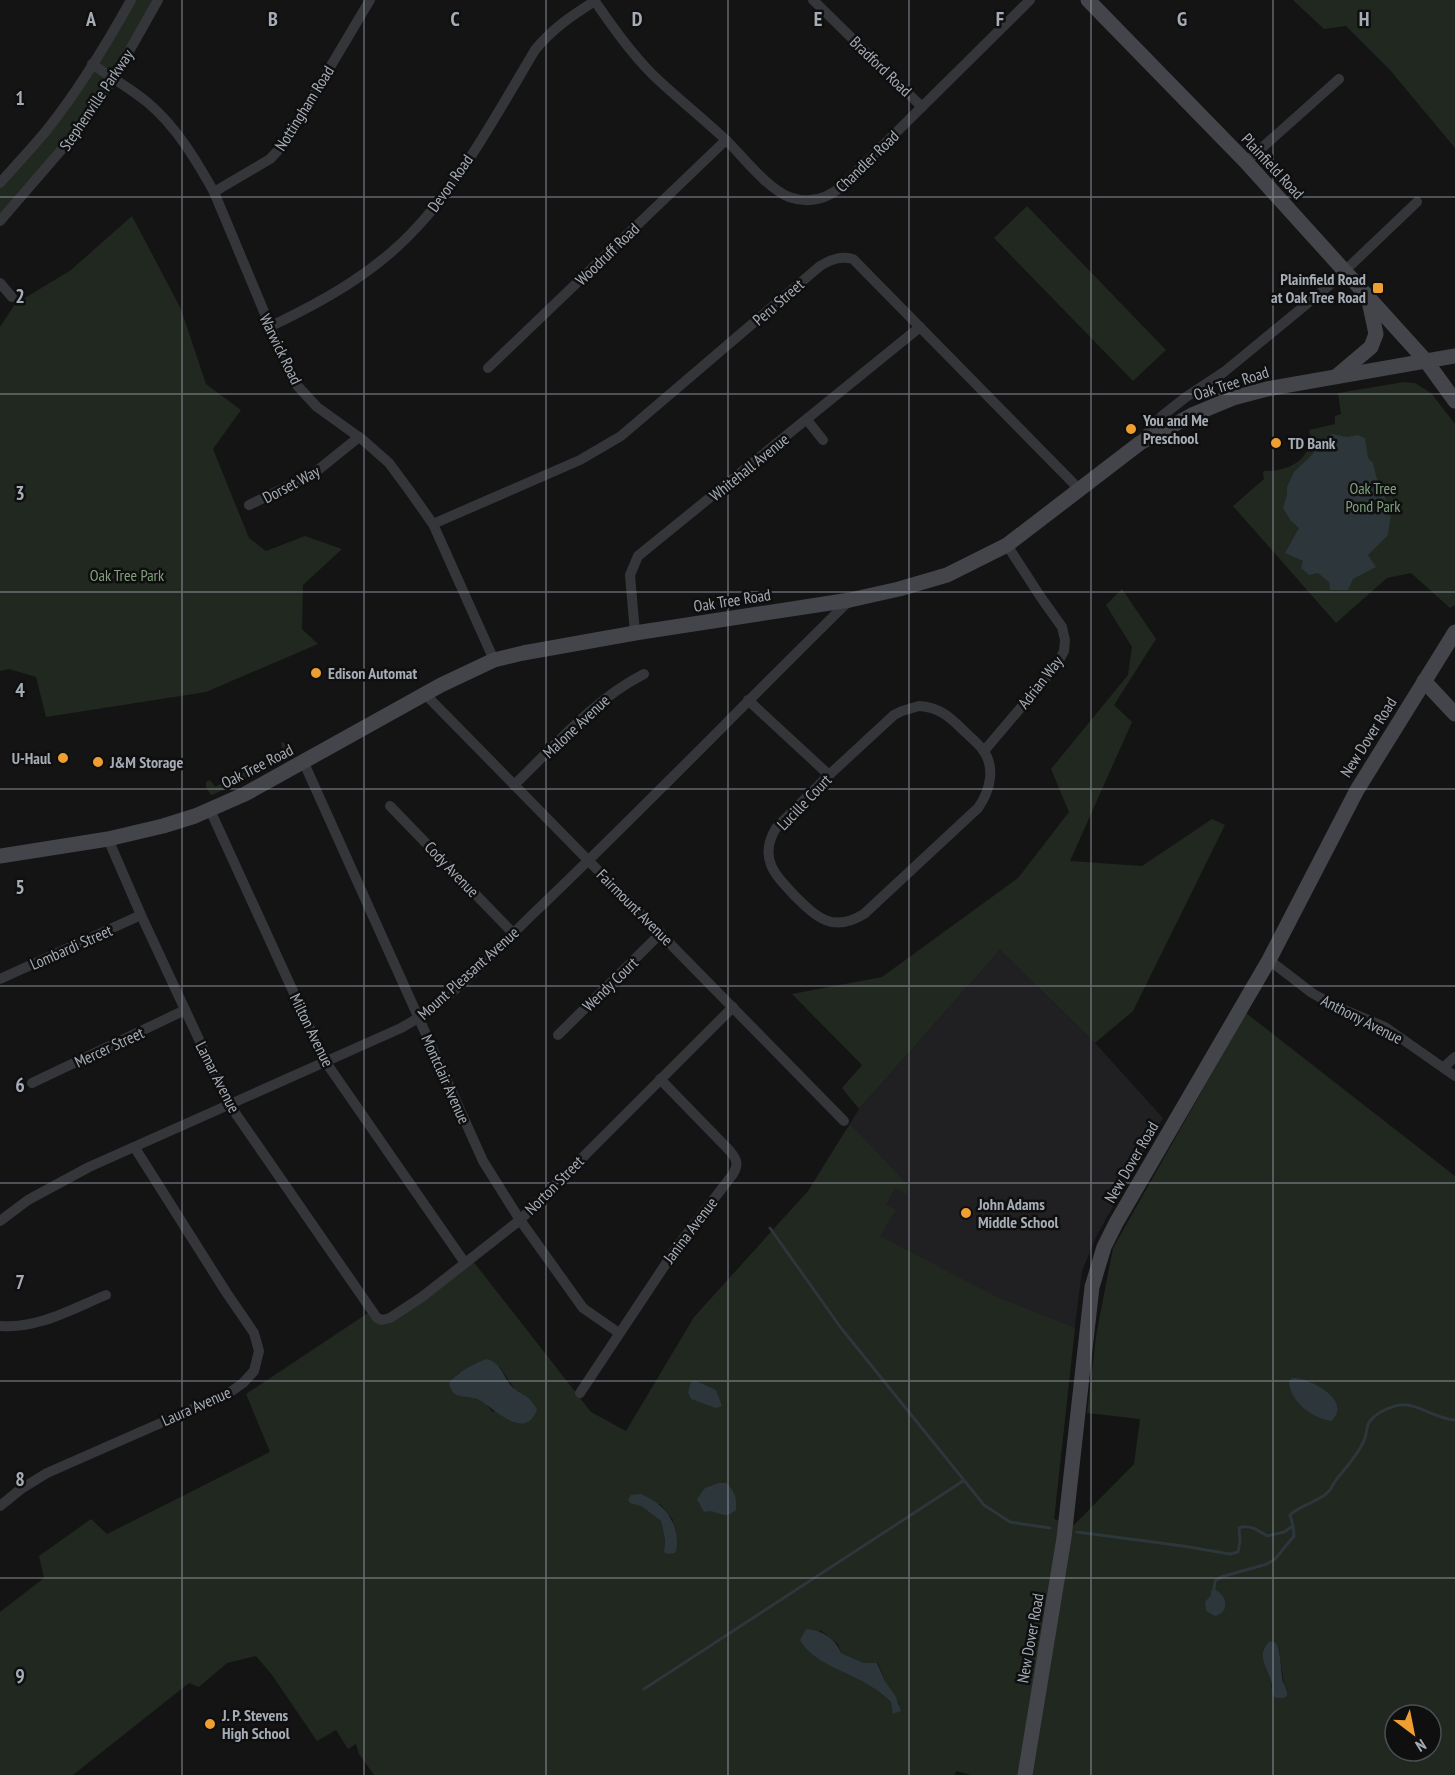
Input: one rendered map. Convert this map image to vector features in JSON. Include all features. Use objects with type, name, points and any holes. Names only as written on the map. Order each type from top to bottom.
[{"type":"street","name":"Stephenville Parkway","points":[[0,183],[46,130],[92,64],[131,0]]},
{"type":"street","name":"Stephenville Parkway","points":[[0,221],[82,126],[113,79],[158,0]]},
{"type":"street","name":"Nottingham Road","points":[[214,192],[270,159],[285,143],[370,0]]},
{"type":"street","name":"Bradford Road","points":[[813,0],[922,107]]},
{"type":"street","name":"Chandler Road","points":[[594,1],[631,50],[653,74],[779,192],[791,198],[808,200],[821,199],[835,193],[1030,0]]},
{"type":"street","name":"Plainfield Road","points":[[1088,0],[1246,162],[1426,361]]},
{"type":"street","name":"Devon Road","points":[[269,327],[315,305],[348,285],[396,248],[420,225],[461,170],[535,50],[550,32],[594,1]]},
{"type":"street","name":"Warwick Road","points":[[92,64],[146,101],[173,128],[201,169],[214,192],[292,381],[317,407],[359,437],[388,464],[433,524],[494,660]]},
{"type":"street","points":[[1246,162],[1339,79]]},
{"type":"street","name":"Woodruff Road","points":[[488,368],[726,140]]},
{"type":"street","points":[[1140,443],[1162,416],[1224,372],[1344,271],[1417,202]]},
{"type":"street","name":"Peru Street","points":[[433,524],[580,460],[621,436],[820,266],[831,259],[843,256],[853,259],[1080,490]]},
{"type":"street","points":[[0,284],[12,297]]},
{"type":"street","points":[[1337,376],[1371,347],[1376,334],[1369,299]]},
{"type":"street","name":"Whitehall Avenue","points":[[635,633],[630,575],[638,556],[920,327]]},
{"type":"street","name":"Oak Tree Road","points":[[0,855],[108,839],[163,826],[210,810],[245,794],[466,672],[494,660],[635,633],[850,600],[947,575],[1007,545],[1140,443],[1192,415],[1233,398],[1278,387],[1455,356]]},
{"type":"street","points":[[1426,361],[1455,401]]},
{"type":"street","points":[[807,420],[823,440]]},
{"type":"street","name":"Dorset Way","points":[[249,505],[313,474],[359,437]]},
{"type":"street","name":"Adrian Way","points":[[984,751],[1056,666],[1064,651],[1065,640],[1062,627],[1007,545]]},
{"type":"street","name":"Mount Pleasant Avenue","points":[[0,1221],[28,1200],[60,1181],[418,1019],[467,977],[589,861],[850,600]]},
{"type":"street","name":"New Dover Road","points":[[1026,1775],[1060,1561],[1079,1415],[1092,1287],[1104,1247],[1269,960],[1357,790],[1455,632]]},
{"type":"street","name":"Malone Avenue","points":[[514,785],[603,699],[624,684],[644,674]]},
{"type":"street","points":[[1424,681],[1455,714]]},
{"type":"street","name":"Fairmount Avenue","points":[[425,694],[844,1121]]},
{"type":"street","points":[[748,700],[829,775]]},
{"type":"street","name":"Lucille Court","points":[[928,706],[944,713],[984,751],[990,765],[990,780],[988,790],[978,808],[864,914],[848,922],[824,920],[812,914],[776,875],[769,860],[769,843],[776,828],[829,775],[894,716],[910,708],[928,706]]},
{"type":"street","name":"Montclair Avenue","points":[[304,762],[483,1161],[520,1220],[583,1308],[619,1333]]},
{"type":"street","name":"Cody Avenue","points":[[390,806],[513,933]]},
{"type":"street","name":"Milton Avenue","points":[[210,810],[325,1060],[465,1263]]},
{"type":"street","name":"Lamar Avenue","points":[[108,839],[229,1104],[362,1297]]},
{"type":"street","name":"Lombardi Street","points":[[0,979],[141,915]]},
{"type":"street","name":"Wendy Court","points":[[558,1035],[661,933]]},
{"type":"street","name":"Anthony Avenue","points":[[1269,960],[1312,993],[1335,1006],[1385,1027],[1455,1076]]},
{"type":"street","name":"Norton Street","points":[[362,1297],[377,1318],[382,1320],[390,1318],[422,1297],[520,1220],[733,1008]]},
{"type":"street","name":"Mercer Street","points":[[32,1083],[185,1010]]},
{"type":"street","points":[[1444,1067],[1455,1057]]},
{"type":"street","name":"Janina Avenue","points":[[580,1393],[677,1247],[733,1174],[737,1164],[734,1155],[660,1080]]},
{"type":"street","name":"Laura Avenue","points":[[0,1506],[46,1473],[229,1393],[254,1371],[259,1351],[254,1333],[135,1148]]},
{"type":"street","points":[[0,1326],[15,1327],[34,1324],[106,1294]]},
{"type":"shaded area","points":[[1332,434],[1347,437],[1358,435],[1365,438],[1368,458],[1373,463],[1391,513],[1388,535],[1368,555],[1376,567],[1353,579],[1348,590],[1330,590],[1329,582],[1318,573],[1309,575],[1301,568],[1303,561],[1285,553],[1299,528],[1291,521],[1283,508],[1287,487],[1294,472],[1314,453],[1319,442]]},
{"type":"shaded area","name":"John Adams Middle School","points":[[1000,950],[1095,1043],[1163,1118],[1097,1235],[1082,1271],[1054,1520],[808,1191],[859,1109]]},
{"type":"shaded area","points":[[487,1359],[501,1369],[516,1390],[532,1401],[537,1409],[532,1419],[525,1423],[518,1423],[479,1400],[456,1395],[453,1392],[449,1383],[457,1375],[466,1368]]},
{"type":"shaded area","points":[[1292,1378],[1308,1381],[1333,1398],[1337,1406],[1337,1413],[1331,1421],[1303,1408],[1290,1389],[1289,1381]]},
{"type":"shaded area","points":[[696,1381],[716,1390],[722,1406],[716,1408],[691,1399],[688,1392],[691,1382]]},
{"type":"shaded area","points":[[726,1483],[736,1498],[736,1510],[727,1515],[704,1512],[697,1499],[705,1488]]},
{"type":"shaded area","points":[[641,1494],[659,1505],[671,1519],[677,1538],[675,1553],[664,1552],[665,1540],[661,1521],[641,1506],[630,1503],[628,1500],[631,1495]]},
{"type":"shaded area","points":[[1214,1589],[1222,1595],[1225,1603],[1223,1611],[1215,1616],[1206,1611],[1205,1602]]},
{"type":"shaded area","points":[[806,1629],[828,1636],[836,1643],[841,1653],[864,1663],[877,1663],[901,1711],[893,1714],[891,1702],[877,1690],[814,1655],[800,1640]]},
{"type":"shaded area","points":[[1270,1641],[1276,1643],[1283,1682],[1287,1690],[1287,1696],[1282,1698],[1273,1696],[1264,1662],[1263,1652]]},
{"type":"green space","points":[[131,0],[158,0],[82,126],[0,221],[0,183],[46,130]]},
{"type":"green space","points":[[1293,0],[1455,0],[1455,148],[1390,70],[1346,26],[1324,29]]},
{"type":"green space","points":[[1027,206],[1166,350],[1133,381],[994,238]]},
{"type":"green space","name":"Oak Tree Park","points":[[132,216],[181,309],[206,384],[241,410],[213,449],[249,538],[266,551],[305,536],[342,549],[303,585],[302,629],[318,644],[206,692],[46,717],[36,677],[9,669],[0,671],[0,327],[15,304],[71,270]]},
{"type":"green space","name":"Oak Tree Pond Park","points":[[1404,382],[1415,383],[1431,393],[1455,424],[1455,605],[1450,608],[1411,573],[1387,578],[1336,623],[1233,506],[1264,479],[1264,471],[1291,466],[1304,455],[1310,440],[1309,430],[1335,424],[1335,416],[1341,414],[1338,393]]},
{"type":"green space","points":[[1122,589],[1156,639],[1114,705],[1132,722],[1070,861],[1142,866],[1212,819],[1225,825],[1133,1011],[1095,1043],[1000,950],[859,1109],[842,1088],[862,1065],[792,994],[882,977],[1018,878],[1069,812],[1051,769],[1128,675],[1132,647],[1106,605]]},
{"type":"green space","points":[[281,742],[287,744],[291,753],[236,784],[210,794],[206,782],[210,780],[215,787],[283,750]]},
{"type":"green space","points":[[1246,1013],[1455,1176],[1455,1775],[971,1775],[956,1771],[955,1775],[374,1775],[359,1754],[356,1744],[348,1749],[336,1730],[317,1741],[272,1675],[256,1656],[227,1663],[199,1687],[189,1683],[73,1775],[0,1775],[0,1612],[44,1578],[39,1556],[91,1519],[107,1534],[270,1452],[246,1394],[371,1311],[379,1322],[469,1256],[591,1412],[626,1431],[694,1317],[808,1191],[850,1124],[910,1187],[906,1194],[895,1188],[886,1205],[896,1210],[880,1236],[995,1296],[1075,1328],[1054,1519],[1074,1525],[1134,1464],[1140,1419],[1087,1413],[1096,1336],[1113,1248]],"holes":[[[476,1363],[500,1367],[515,1390],[520,1392],[493,1412],[485,1403],[474,1398],[456,1375]],[[660,1504],[673,1520],[664,1552],[665,1540],[661,1521],[641,1506]],[[820,1630],[838,1644],[841,1653],[864,1663],[878,1663],[885,1681],[900,1705],[891,1702],[872,1686],[818,1657]],[[1264,1647],[1279,1650],[1284,1685],[1288,1691],[1272,1692],[1263,1654]]]},
{"type":"waterway","points":[[770,1228],[841,1328],[984,1505],[1010,1522],[1050,1528]]},
{"type":"waterway","points":[[1077,1532],[1230,1554],[1238,1552],[1239,1528],[1250,1527],[1267,1536],[1284,1532],[1293,1526],[1290,1515],[1325,1495],[1359,1449],[1370,1421],[1382,1411],[1398,1405],[1407,1405],[1455,1420]]},
{"type":"waterway","points":[[644,1689],[963,1481]]},
{"type":"waterway","points":[[1214,1589],[1215,1581],[1221,1577],[1267,1564],[1275,1559],[1294,1536],[1293,1526]]},
{"type":"place","name":"Plainfield Road at Oak Tree Road","points":[[1378,288]]},
{"type":"place","name":"You and Me Preschool","points":[[1131,429]]},
{"type":"place","name":"TD Bank","points":[[1276,443]]},
{"type":"place","name":"Edison Automat","points":[[316,673]]},
{"type":"place","name":"U-Haul","points":[[63,758]]},
{"type":"place","name":"J&M Storage","points":[[98,762]]},
{"type":"place","name":"John Adams Middle School","points":[[966,1213]]},
{"type":"place","name":"J. P. Stevens High School","points":[[210,1724]]}]
